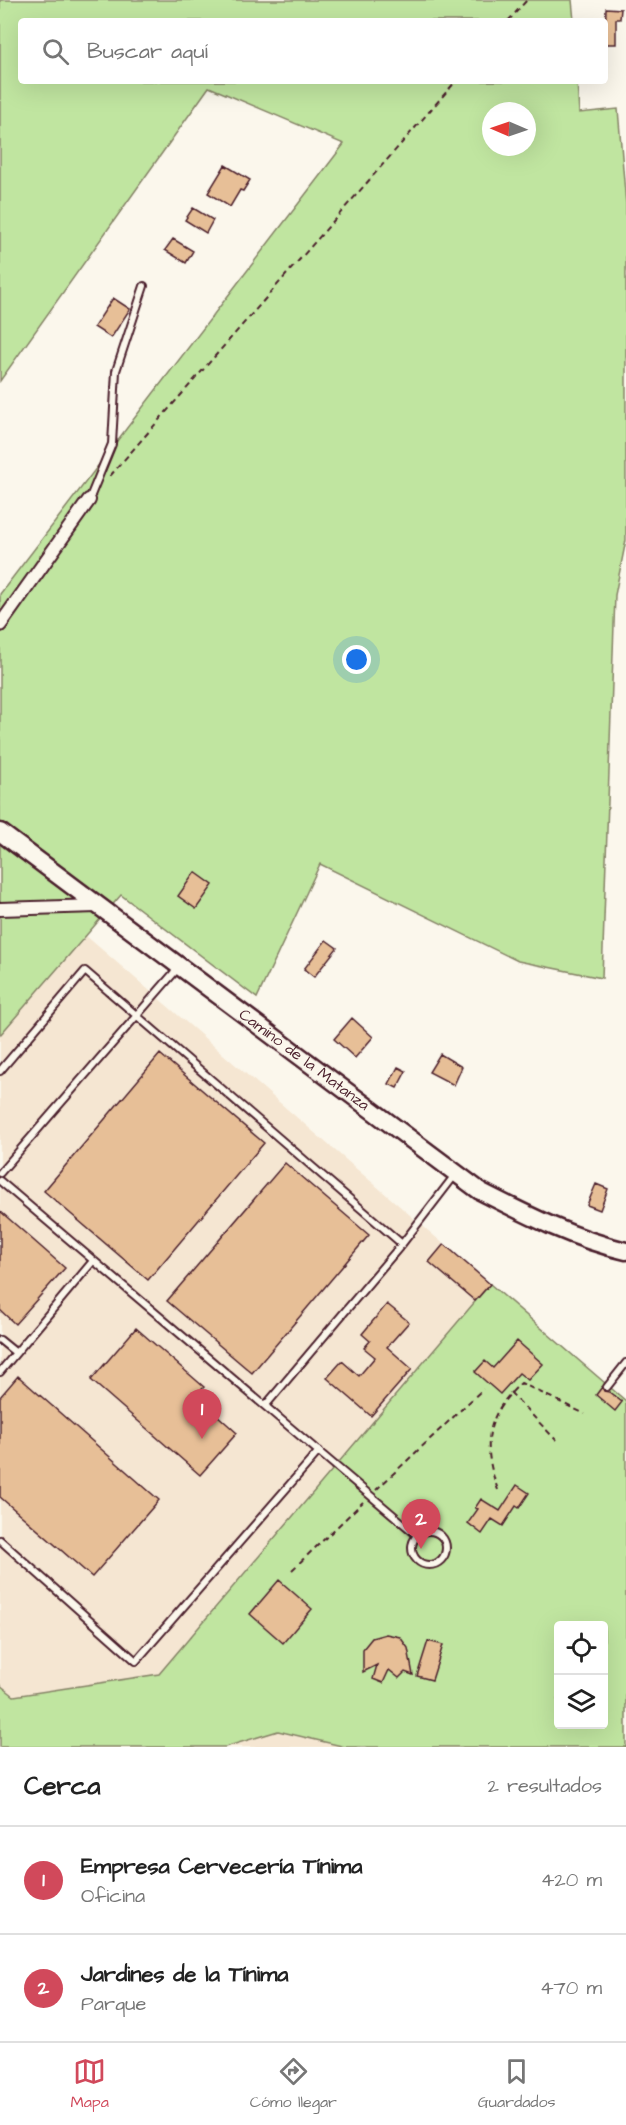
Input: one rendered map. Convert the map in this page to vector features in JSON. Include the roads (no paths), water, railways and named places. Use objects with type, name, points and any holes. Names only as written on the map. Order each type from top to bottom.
[{"type":"street","points":[[0,625],[89,500]]},
{"type":"street","name":"Camino de la Matanza","points":[[0,832],[480,1191],[539,1221],[626,1251]]},
{"type":"street","points":[[0,909],[97,906]]},
{"type":"lane","points":[[89,500],[112,444],[116,371],[144,286]]},
{"type":"lane","points":[[0,1173],[180,966]]},
{"type":"lane","points":[[0,1071],[85,971],[402,1244]]},
{"type":"lane","points":[[265,1406],[402,1244],[456,1173]]},
{"type":"lane","points":[[0,1181],[418,1536]]},
{"type":"lane","points":[[0,1372],[93,1261]]},
{"type":"lane","points":[[0,1340],[16,1353]]},
{"type":"lane","points":[[607,1387],[626,1363]]},
{"type":"lane","points":[[0,1540],[136,1660],[319,1451]]},
{"type":"lane","points":[[429,1531],[440,1534],[447,1550],[441,1561],[432,1566],[417,1560],[412,1545],[418,1536],[429,1531]]},
{"type":"place","name":"Empresa Cervecería Tínima","points":[[202,1439]]},
{"type":"place","name":"Jardines de la Tínima","points":[[421,1549]]}]
